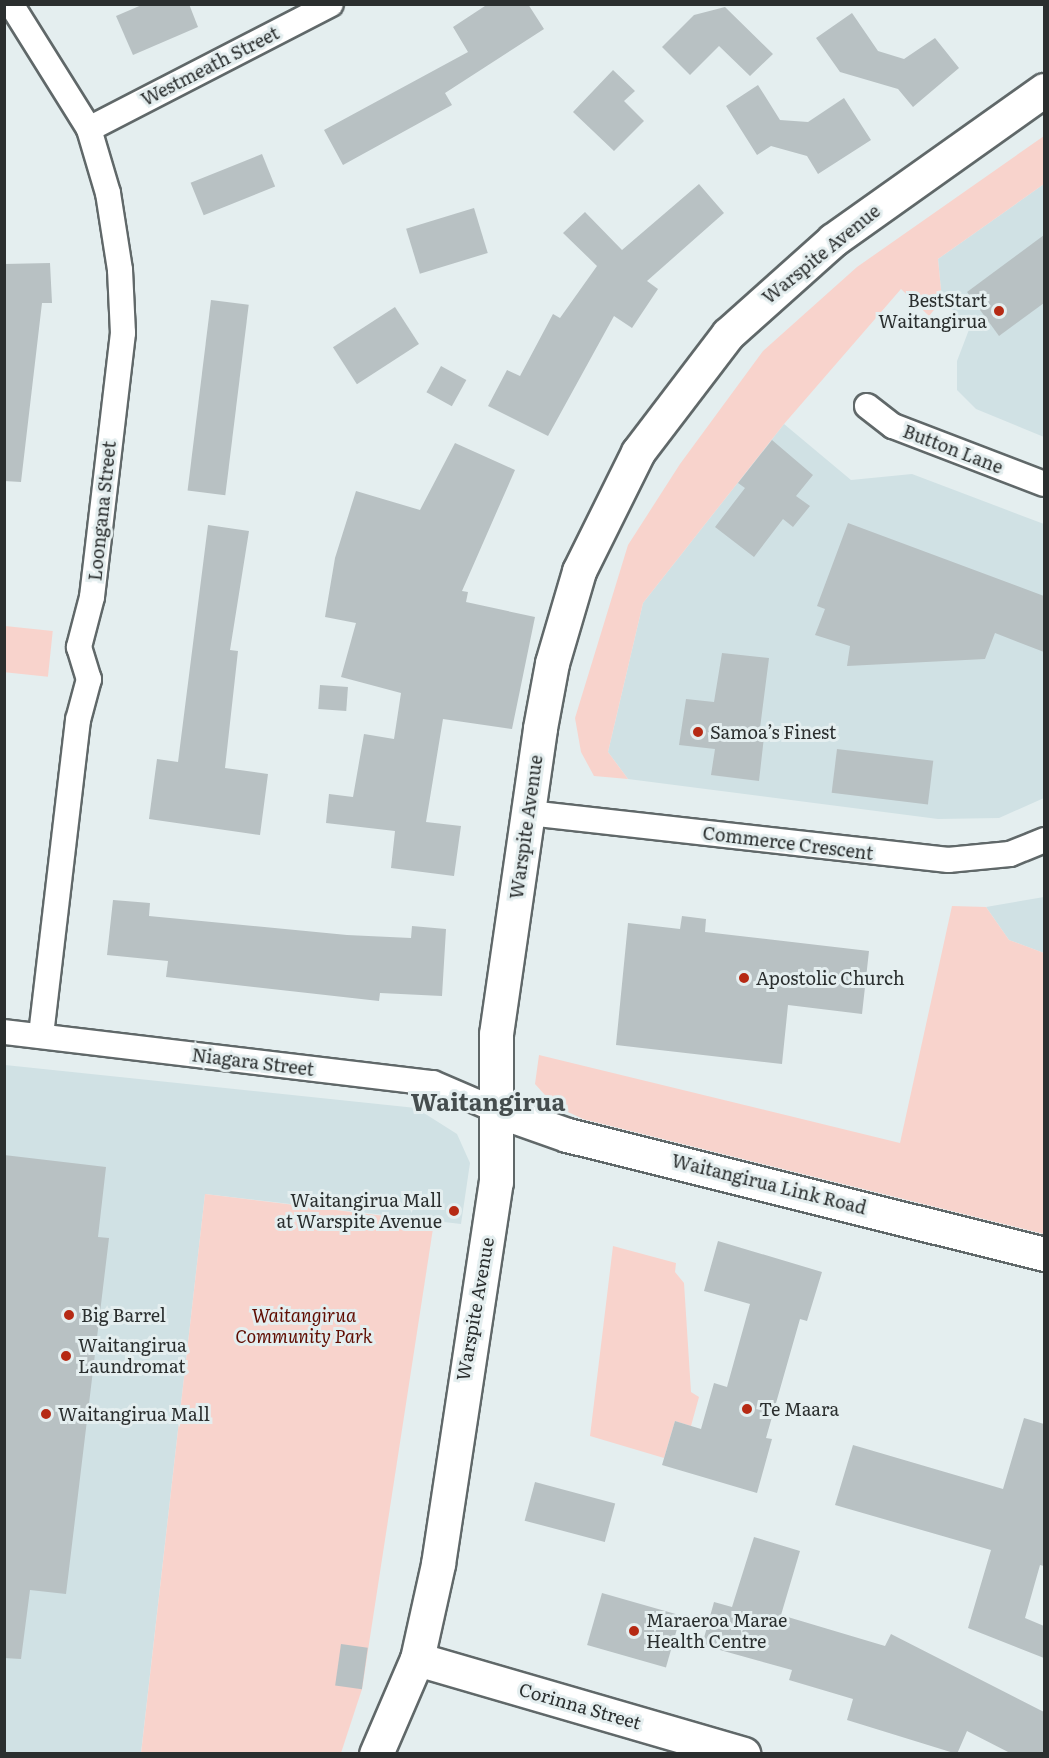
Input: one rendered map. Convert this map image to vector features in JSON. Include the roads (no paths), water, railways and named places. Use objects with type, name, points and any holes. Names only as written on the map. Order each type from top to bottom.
[{"type":"main road","name":"Warspite Avenue","points":[[376,1754],[417,1659],[438,1564],[496,1182],[496,1034],[540,728],[565,612],[616,492],[667,408],[728,334],[797,268],[1044,90]]},
{"type":"main road","name":"Waitangirua Link Road","points":[[496,1110],[567,1135],[1044,1254]]},
{"type":"main road","name":"Corinna Street","points":[[417,1659],[743,1754]]},
{"type":"street","name":"Loongana Street","points":[[11,4],[88,129],[108,193],[120,270],[123,333],[92,597],[79,647],[89,679],[78,720],[41,1036]]},
{"type":"street","name":"Westmeath Street","points":[[88,129],[331,4]]},
{"type":"street","name":"Button Lane","points":[[867,406],[893,426],[1044,484]]},
{"type":"street","name":"Commerce Crescent","points":[[529,813],[948,860],[1010,854],[1044,840]]},
{"type":"street","name":"Niagara Street","points":[[4,1032],[433,1083],[496,1110]]},
{"type":"place","name":"BestStart Waitangirua","points":[[999,311]]},
{"type":"place","name":"Samoa’s Finest","points":[[698,732]]},
{"type":"place","name":"Apostolic Church","points":[[744,978]]},
{"type":"place","name":"Waitangirua Mall at Warspite Avenue","points":[[454,1211]]},
{"type":"place","name":"Big Barrel","points":[[69,1315]]},
{"type":"place","name":"Waitangirua Laundromat","points":[[66,1356]]},
{"type":"place","name":"Te Maara","points":[[747,1409]]},
{"type":"place","name":"Waitangirua Mall","points":[[46,1414]]},
{"type":"place","name":"Maraeroa Marae Health Centre","points":[[634,1631]]},
{"type":"district","name":"Waitangirua","points":[[488,1101]]},
{"type":"park label","name":"Waitangirua Community Park","points":[[304,1326]]}]
